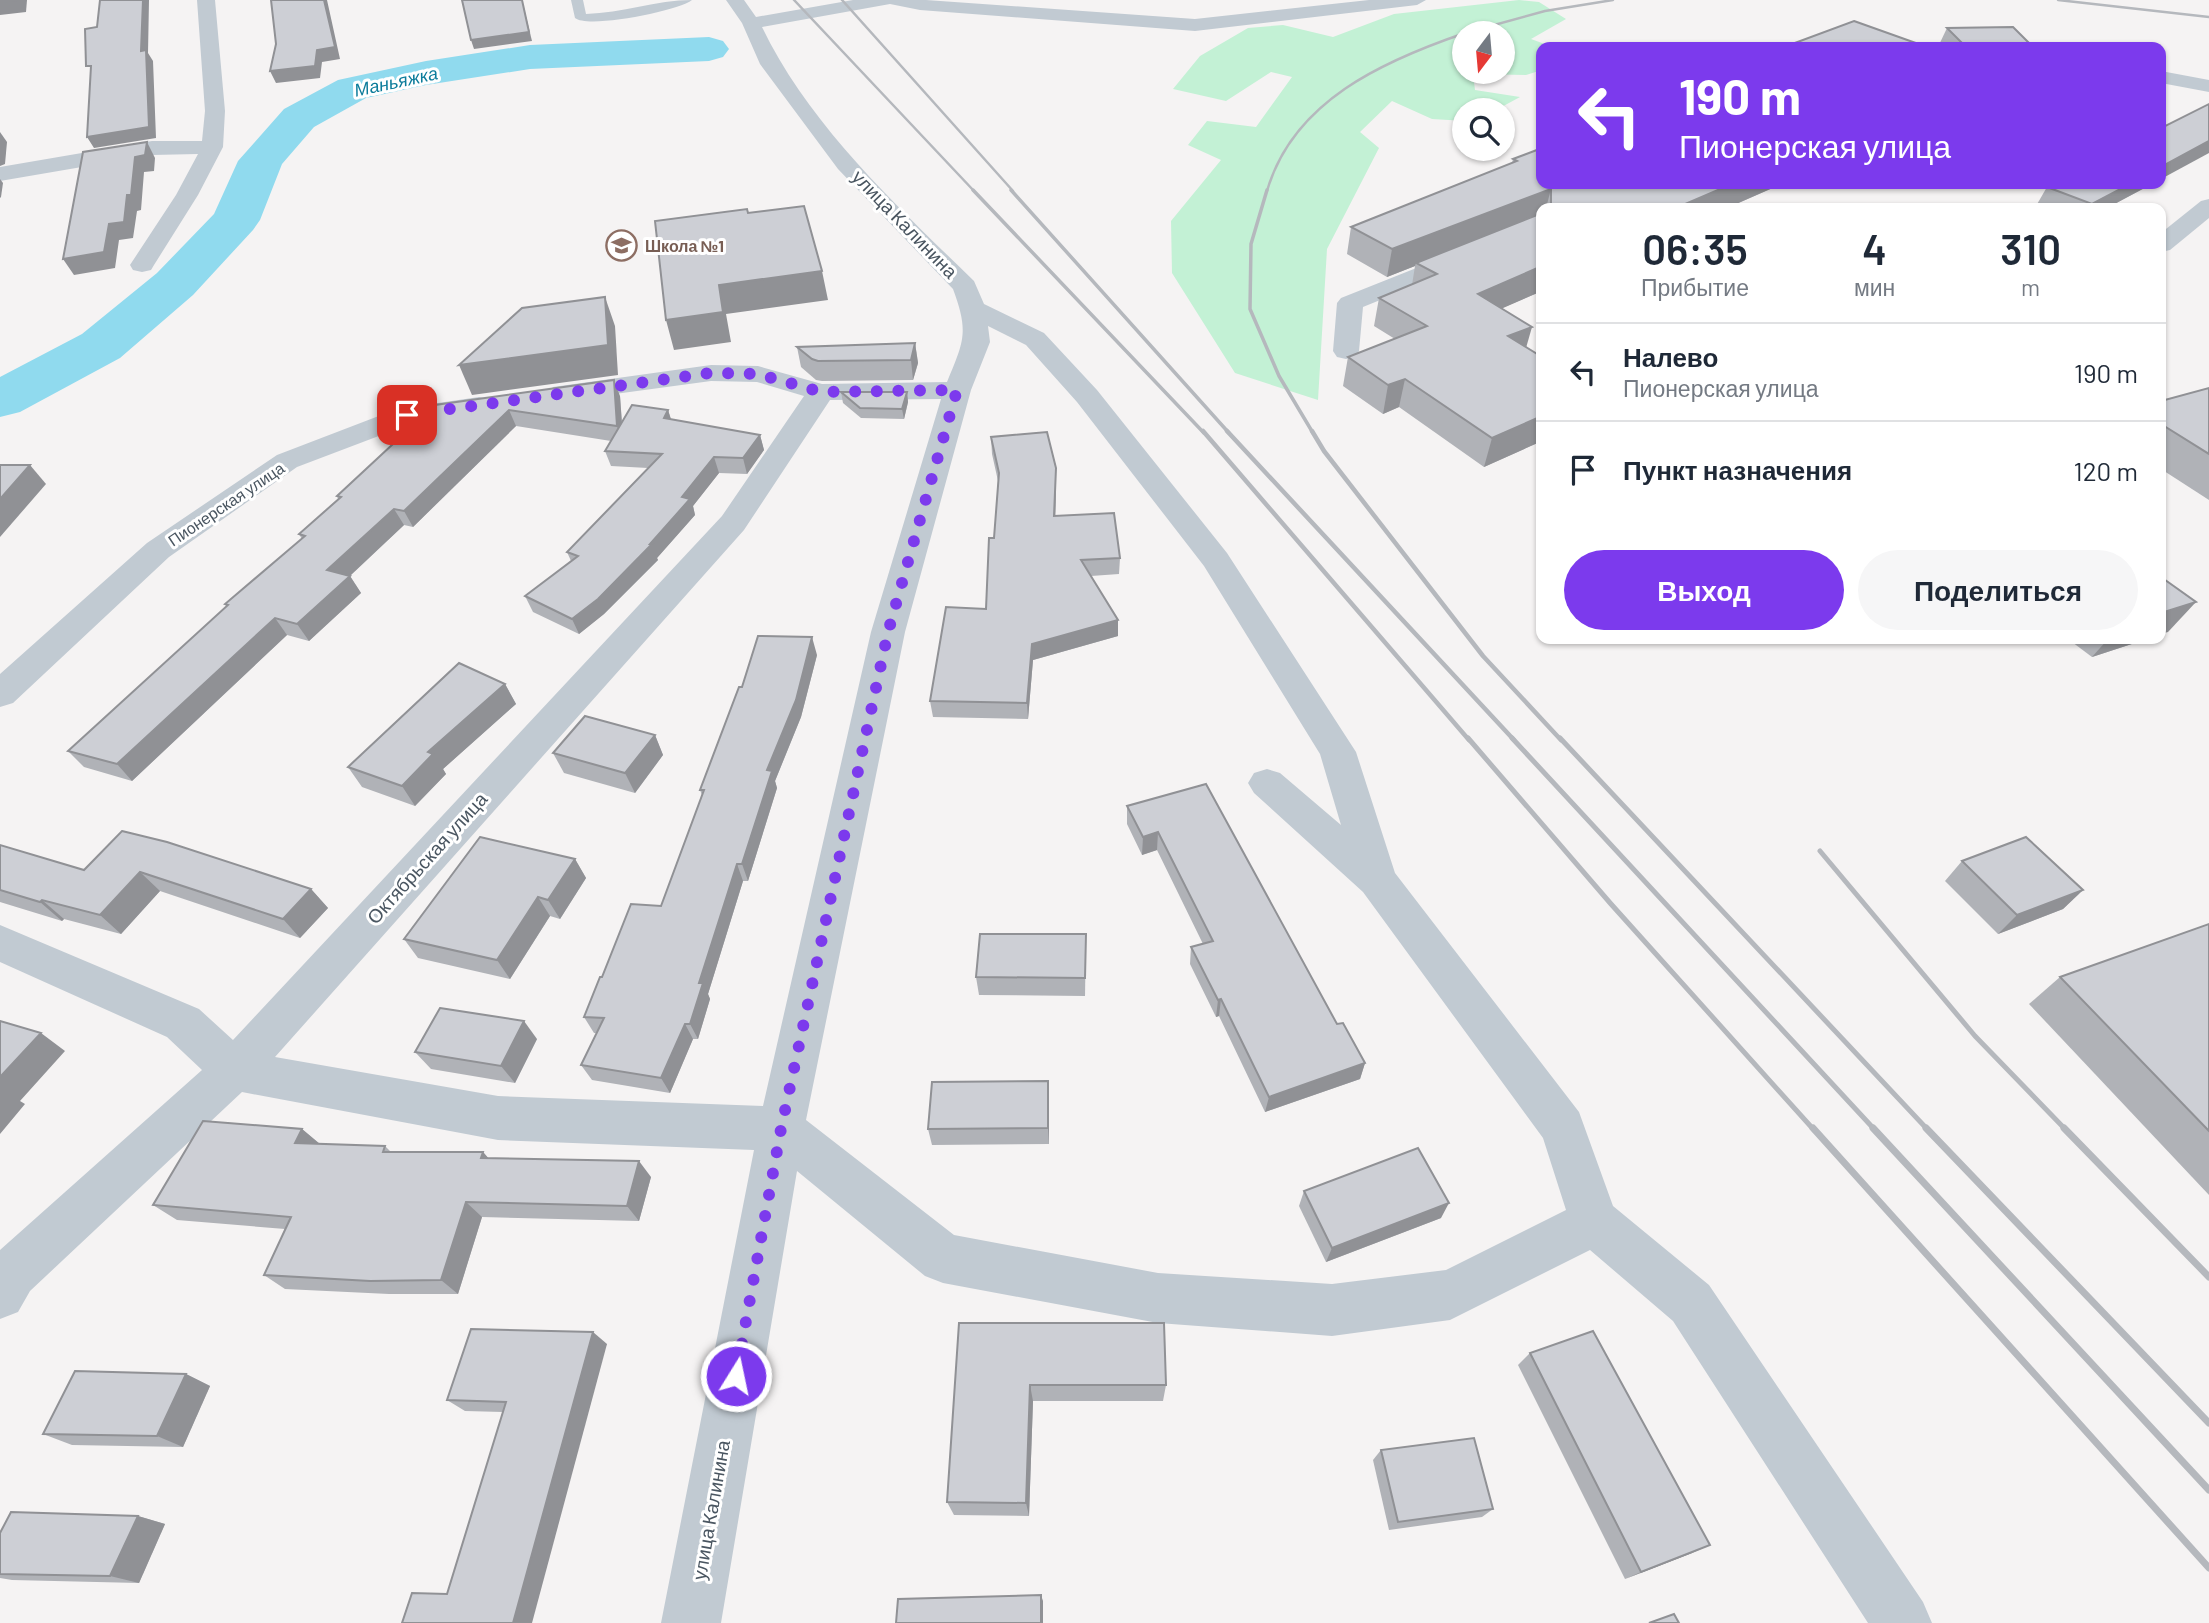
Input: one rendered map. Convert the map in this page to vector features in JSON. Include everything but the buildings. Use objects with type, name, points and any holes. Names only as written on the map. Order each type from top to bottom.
[{"type":"street","points":[[142,265],[187,195],[212,147],[215,111],[206,0]]},
{"type":"street","name":"улица Калинина","points":[[691,1623],[781,1129],[888,632],[957,390],[977,342],[973,308],[965,286],[846,164],[770,64],[751,23],[735,0]]},
{"type":"street","points":[[751,23],[885,0]]},
{"type":"street","points":[[896,0],[946,7],[1195,25],[1417,0]]},
{"type":"street","points":[[2166,78],[2209,86]]},
{"type":"street","points":[[0,174],[152,148],[212,147]]},
{"type":"street","points":[[2166,241],[2209,206]]},
{"type":"street","points":[[1346,351],[1350,303],[1536,227]]},
{"type":"street","points":[[973,308],[1035,340],[1087,396],[1216,560],[1338,752],[1377,880]]},
{"type":"street","name":"Пионерская улица","points":[[0,694],[158,550],[287,461],[407,415],[711,373],[758,374],[821,392],[957,390]]},
{"type":"street","name":"Октябрьская улица","points":[[0,1294],[12,1273],[234,1070],[733,523],[821,392]]},
{"type":"street","points":[[1267,783],[1377,880],[1563,1127],[1594,1222],[1691,1303],[1902,1623]]},
{"type":"street","points":[[0,943],[183,1023],[234,1070],[498,1118],[781,1129],[943,1258],[1158,1298],[1332,1310],[1450,1295],[1594,1222]]},
{"type":"lane","points":[[577,0],[581,18],[613,17],[687,0]]},
{"type":"green space","points":[[1519,0],[1539,2],[1566,19],[1531,39],[1539,42],[1536,42],[1536,72],[1526,75],[1516,75],[1516,21],[1452,21],[1452,84],[1474,84],[1475,90],[1520,97],[1515,100],[1452,98],[1452,120],[1432,119],[1392,101],[1360,132],[1379,148],[1327,249],[1318,400],[1235,373],[1172,273],[1171,221],[1221,160],[1188,145],[1207,121],[1256,127],[1292,77],[1271,72],[1226,101],[1173,89],[1200,56],[1248,28],[1283,25],[1333,37],[1394,14]]},
{"type":"waterway","name":"Маньяжка","points":[[0,400],[101,346],[175,284],[236,220],[261,161],[299,118],[353,89],[426,73],[530,57],[709,49]]},
{"type":"railway","points":[[794,0],[974,191]]},
{"type":"railway","points":[[842,0],[1013,191]]},
{"type":"railway","points":[[1267,191],[1280,160],[1297,132],[1319,109],[1373,72],[1403,57],[1465,33],[1545,11],[1613,0]]},
{"type":"railway","points":[[2058,0],[2209,17]]},
{"type":"railway","points":[[973,190],[1204,433]]},
{"type":"railway","points":[[1011,190],[1229,433]]},
{"type":"railway","points":[[1267,190],[1251,244],[1250,309],[1279,376],[1313,433]]},
{"type":"railway","points":[[1203,431],[1469,740]]},
{"type":"railway","points":[[1227,431],[1514,740]]},
{"type":"railway","points":[[1312,431],[1324,451],[1483,656],[1561,740]]},
{"type":"railway","points":[[1468,738],[1611,904],[1814,1130]]},
{"type":"railway","points":[[1512,738],[1875,1130]]},
{"type":"railway","points":[[1560,738],[1928,1130]]},
{"type":"railway","points":[[1820,851],[1975,1036],[2066,1130]]},
{"type":"railway","points":[[1813,1128],[2209,1568]]},
{"type":"railway","points":[[1873,1128],[2209,1490]]},
{"type":"railway","points":[[1926,1128],[2209,1423]]},
{"type":"railway","points":[[2064,1128],[2209,1277]]},
{"type":"place","name":"Школа №1","points":[[622,246]]},
{"type":"route","points":[[407,415],[711,373],[758,374],[821,392],[957,390],[888,632],[781,1129],[736,1376]]}]
